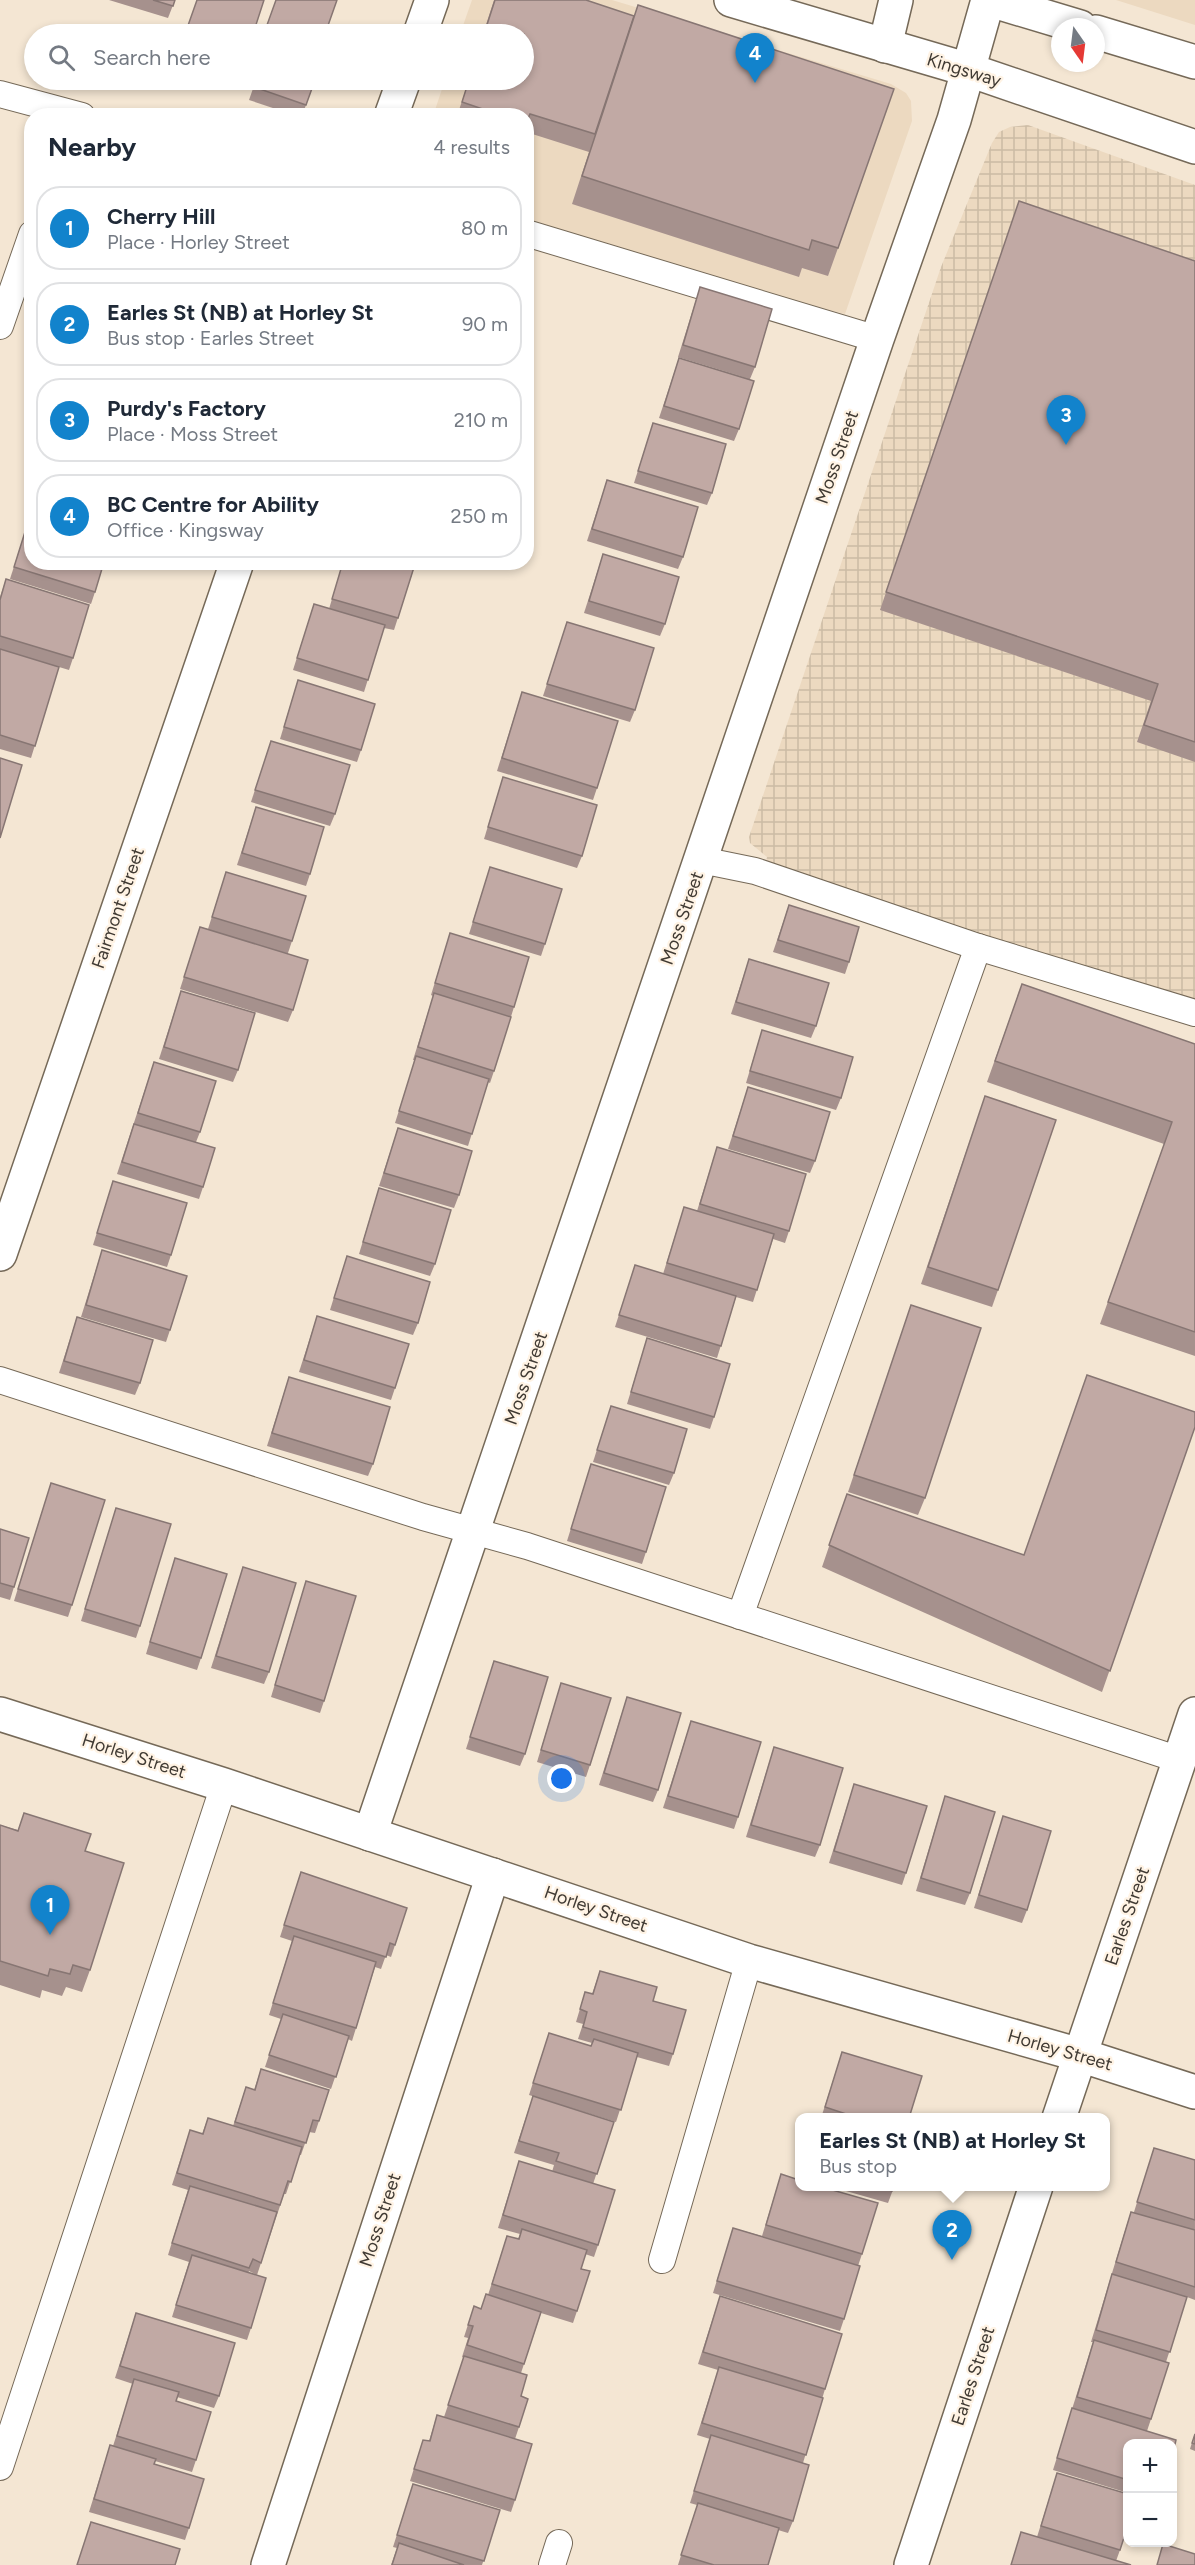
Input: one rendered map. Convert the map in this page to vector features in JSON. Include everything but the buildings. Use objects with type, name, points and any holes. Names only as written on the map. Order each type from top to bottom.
[{"type":"street","points":[[424,24],[432,0]]},
{"type":"street","name":"Kingsway","points":[[731,0],[969,70],[1195,147]]},
{"type":"street","points":[[885,46],[896,0]]},
{"type":"street","points":[[989,0],[1051,18]]},
{"type":"street","name":"Moss Street","points":[[370,1834],[877,339],[954,120],[989,0]]},
{"type":"street","points":[[1105,35],[1195,62]]},
{"type":"street","points":[[394,108],[400,90]]},
{"type":"street","name":"Fairmont Street","points":[[0,1254],[234,570]]},
{"type":"street","name":"Horley Street","points":[[0,1714],[224,1785],[749,1961],[1080,2055],[1195,2092]]},
{"type":"street","name":"Earles Street","points":[[1061,2113],[1195,1714]]},
{"type":"street","name":"Moss Street","points":[[268,2565],[493,1875]]},
{"type":"street","name":"Earles Street","points":[[910,2565],[1035,2191]]},
{"type":"lane","points":[[0,94],[51,108]]},
{"type":"lane","points":[[534,234],[877,339]]},
{"type":"lane","points":[[0,326],[24,257]]},
{"type":"lane","points":[[701,860],[755,871],[978,947],[1195,1013]]},
{"type":"lane","points":[[740,1616],[978,947]]},
{"type":"lane","points":[[0,1380],[423,1517],[526,1546],[1180,1760]]},
{"type":"lane","points":[[0,2467],[224,1785]]},
{"type":"lane","points":[[662,2260],[749,1961]]},
{"type":"shaded area","points":[[472,0],[612,0],[891,84],[906,93],[911,101],[912,121],[845,314],[821,308],[816,322],[534,235],[534,108],[436,108],[442,90],[534,90],[534,24],[464,24]]},
{"type":"shaded area","points":[[1116,0],[1195,0],[1195,25]]},
{"type":"shaded area","points":[[1028,125],[1195,185],[1195,1013],[763,874],[767,857],[750,843],[749,837],[941,267],[992,143],[999,132],[1010,127]]},
{"type":"place","name":"BC Centre for Ability","points":[[755,83]]},
{"type":"place","name":"Purdy's Factory","points":[[1066,445]]},
{"type":"place","name":"Cherry Hill","points":[[50,1935]]},
{"type":"place","name":"Earles St (NB) at Horley St","points":[[952,2260]]}]
